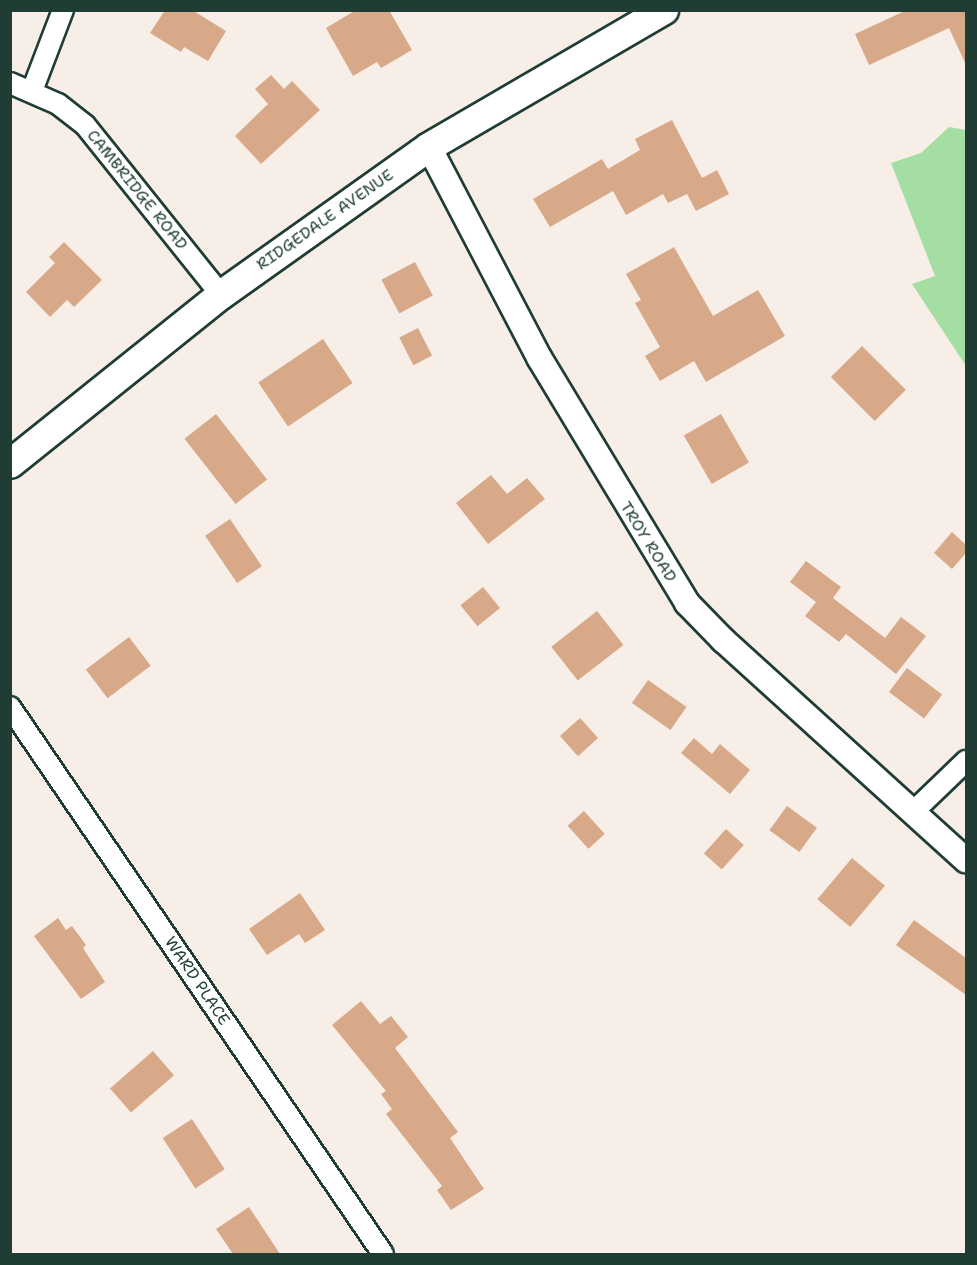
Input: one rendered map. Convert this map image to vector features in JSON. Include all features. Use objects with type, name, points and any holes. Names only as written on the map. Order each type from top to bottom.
[{"type":"main road","name":"RIDGEDALE AVENUE","points":[[10,464],[221,295],[429,147],[664,10]]},
{"type":"street","points":[[32,91],[63,10]]},
{"type":"street","name":"CAMBRIDGE ROAD","points":[[10,83],[32,91],[85,125],[221,295]]},
{"type":"street","name":"TROY ROAD","points":[[429,147],[540,359],[655,554],[687,603],[723,640],[966,860]]},
{"type":"street","name":"WARD PLACE","points":[[10,707],[383,1254]]},
{"type":"street","points":[[913,812],[966,761]]},
{"type":"green space","points":[[949,127],[966,130],[966,366],[912,284],[935,276],[891,163],[921,153]]},
{"type":"building","points":[[165,10],[192,10],[226,31],[208,61],[184,47],[181,52],[150,33]]},
{"type":"building","points":[[356,10],[389,10],[412,50],[381,68],[377,62],[353,76],[326,28]]},
{"type":"building","points":[[907,10],[966,10],[966,65],[949,28],[869,65],[855,34]]},
{"type":"building","points":[[271,75],[284,89],[292,81],[320,110],[261,164],[235,136],[268,104],[255,89]]},
{"type":"building","points":[[672,120],[702,178],[717,170],[729,194],[696,211],[687,194],[668,203],[663,194],[626,215],[613,191],[550,227],[533,199],[602,159],[608,169],[640,150],[635,139]]},
{"type":"building","points":[[64,242],[102,280],[74,307],[67,300],[50,317],[26,292],[55,263],[49,257]]},
{"type":"building","points":[[674,247],[713,316],[758,290],[785,336],[706,382],[694,361],[660,381],[645,356],[660,347],[635,303],[641,300],[626,274]]},
{"type":"building","points":[[415,262],[433,296],[399,313],[381,280]]},
{"type":"building","points":[[418,328],[432,356],[413,365],[399,338]]},
{"type":"building","points":[[323,339],[353,383],[288,427],[258,383]]},
{"type":"building","points":[[862,346],[906,390],[875,421],[831,377]]},
{"type":"building","points":[[216,414],[267,479],[236,504],[184,439]]},
{"type":"building","points":[[721,414],[749,462],[712,484],[684,436]]},
{"type":"building","points":[[491,475],[507,494],[527,478],[545,499],[488,544],[456,503]]},
{"type":"building","points":[[230,519],[262,566],[237,583],[205,536]]},
{"type":"building","points":[[952,532],[966,545],[966,553],[952,569],[934,553]]},
{"type":"building","points":[[806,561],[841,587],[833,598],[885,638],[901,617],[926,636],[896,674],[846,634],[839,642],[805,616],[816,602],[790,582]]},
{"type":"building","points":[[483,587],[500,608],[477,626],[460,605]]},
{"type":"building","points":[[597,611],[623,645],[578,681],[551,647]]},
{"type":"building","points":[[129,637],[151,666],[108,698],[86,669]]},
{"type":"building","points":[[907,668],[942,694],[924,718],[889,692]]},
{"type":"building","points":[[648,680],[687,707],[670,730],[632,703]]},
{"type":"building","points":[[580,718],[598,738],[578,756],[560,736]]},
{"type":"building","points":[[694,738],[712,754],[720,744],[750,770],[730,794],[681,753]]},
{"type":"building","points":[[787,806],[817,828],[799,852],[769,830]]},
{"type":"building","points":[[584,811],[605,834],[588,849],[568,826]]},
{"type":"building","points":[[726,829],[744,845],[722,870],[704,854]]},
{"type":"building","points":[[852,858],[885,886],[850,927],[817,899]]},
{"type":"building","points":[[300,893],[325,930],[305,943],[299,934],[267,955],[249,929]]},
{"type":"building","points":[[58,918],[66,930],[72,926],[86,945],[83,948],[105,982],[81,999],[34,936]]},
{"type":"building","points":[[914,920],[966,958],[966,995],[896,945]]},
{"type":"building","points":[[361,1001],[380,1024],[391,1016],[408,1037],[395,1048],[458,1132],[450,1138],[484,1189],[451,1210],[437,1190],[442,1186],[386,1114],[392,1109],[381,1094],[386,1091],[332,1025]]},
{"type":"building","points":[[153,1051],[174,1075],[131,1113],[110,1088]]},
{"type":"building","points":[[192,1119],[225,1169],[195,1188],[163,1138]]},
{"type":"building","points":[[249,1207],[280,1254],[233,1254],[216,1229]]}]
